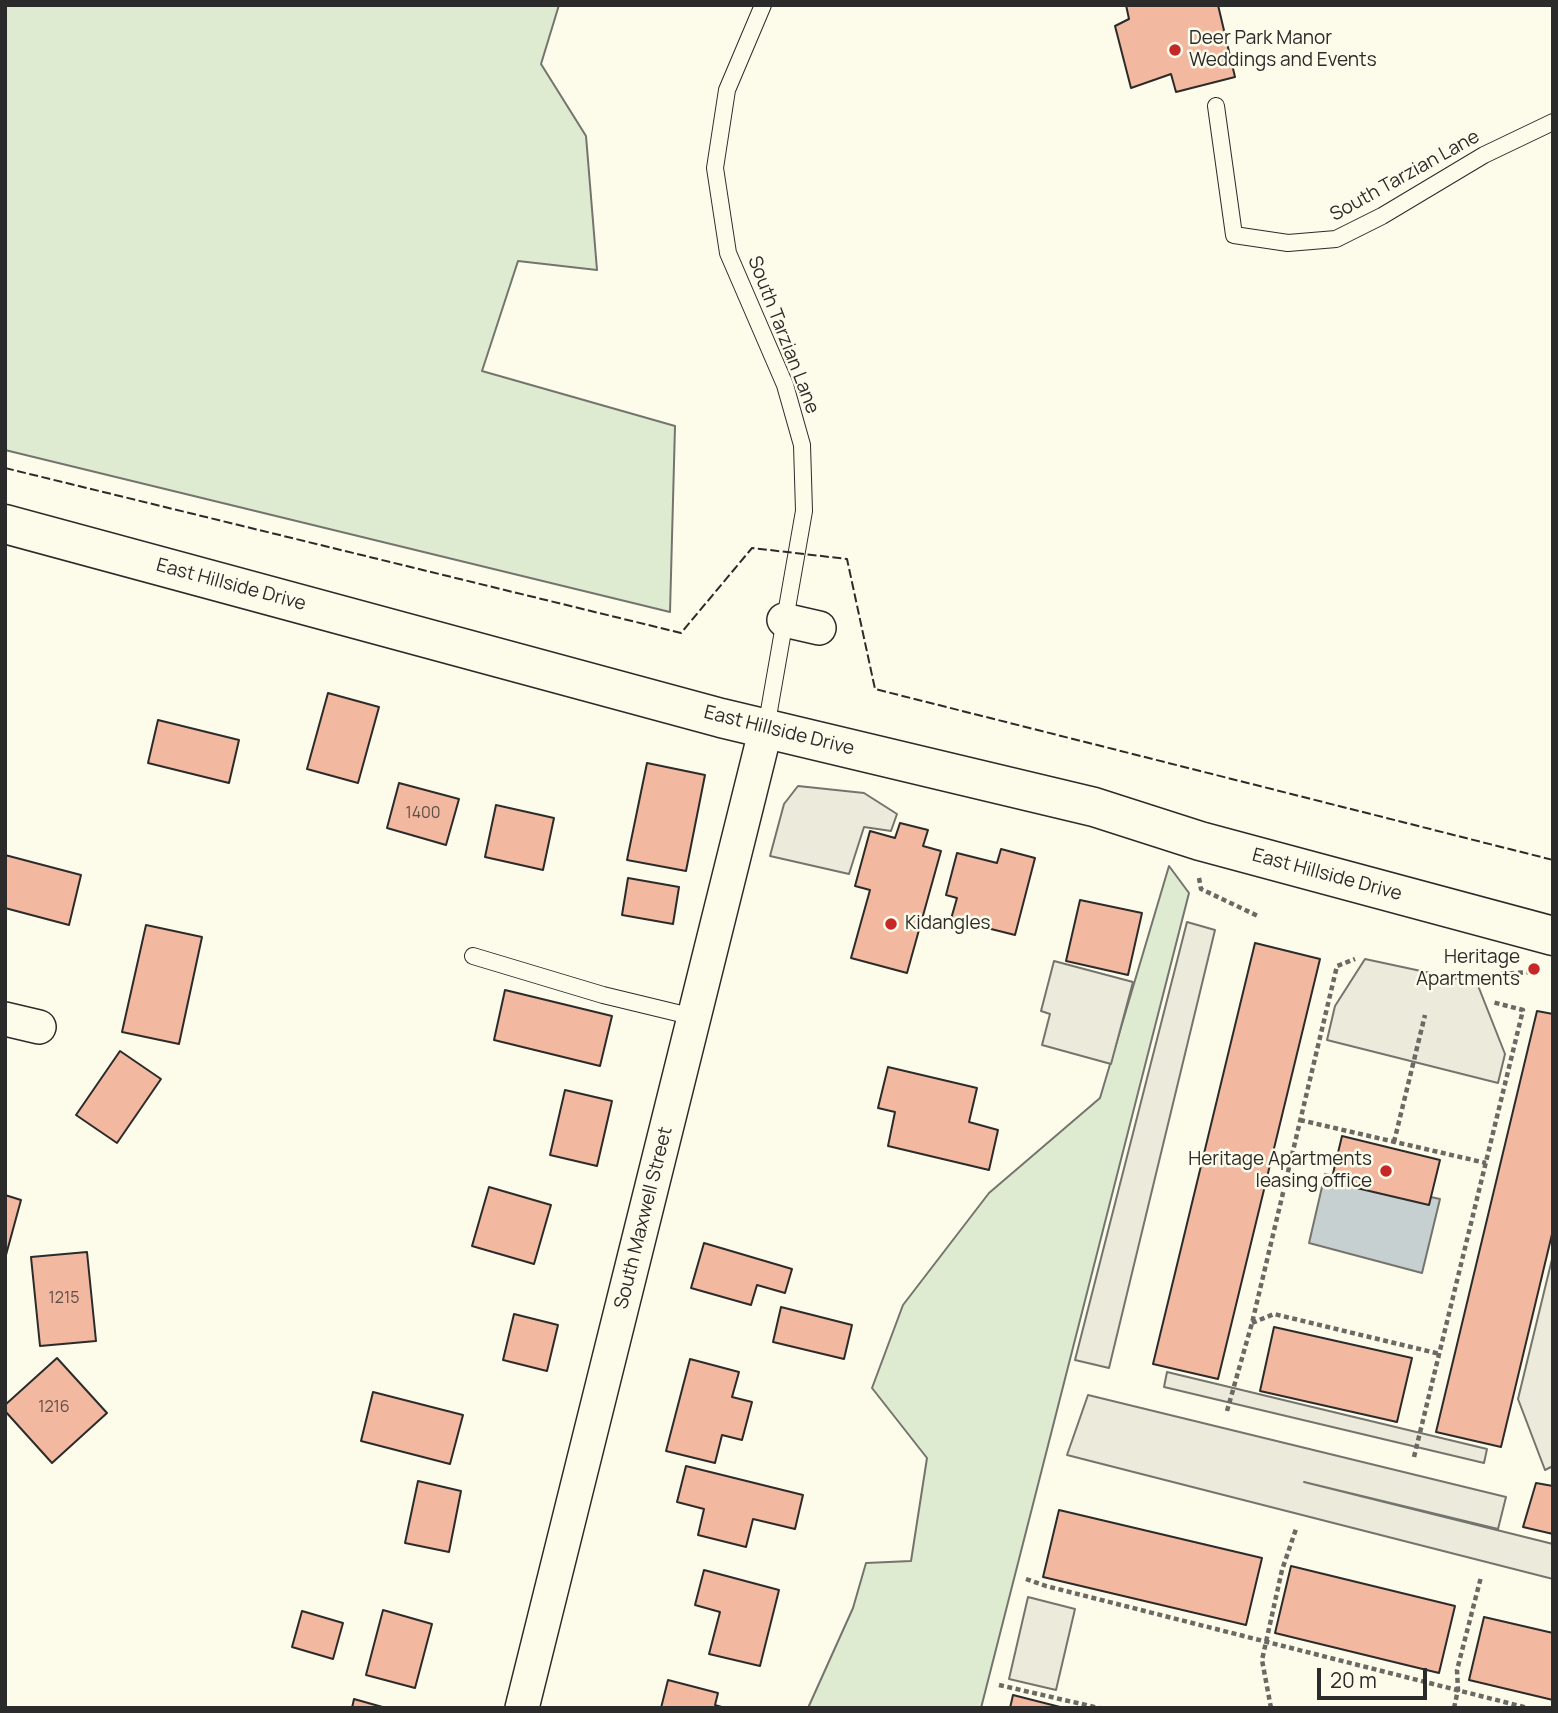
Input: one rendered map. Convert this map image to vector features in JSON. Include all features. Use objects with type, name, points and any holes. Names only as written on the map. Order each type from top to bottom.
[{"type":"main road","name":"East Hillside Drive","points":[[5,524],[681,707],[1094,807],[1200,841],[1553,936]]},
{"type":"street","points":[[784,620],[819,628]]},
{"type":"street","name":"South Maxwell Street","points":[[522,1708],[766,728]]},
{"type":"street","points":[[5,1018],[39,1027]]},
{"type":"lane","name":"South Tarzian Lane","points":[[763,5],[727,90],[715,168],[728,253],[785,386],[802,445],[804,511],[766,728]]},
{"type":"lane","name":"South Tarzian Lane","points":[[1216,106],[1234,235],[1288,243],[1336,239],[1382,216],[1484,155],[1553,122]]},
{"type":"lane","points":[[473,956],[603,995],[694,1017]]},
{"type":"path","points":[[1201,889],[1260,917]]},
{"type":"path","points":[[1227,1411],[1252,1323],[1337,966],[1355,959]]},
{"type":"path","points":[[1501,974],[1534,972]]},
{"type":"path","points":[[1414,1457],[1523,1010],[1492,1002]]},
{"type":"path","points":[[1394,1142],[1425,1016]]},
{"type":"path","points":[[1300,1120],[1486,1163]]},
{"type":"path","points":[[1252,1323],[1274,1314],[1440,1354]]},
{"type":"path","points":[[1271,1708],[1262,1660],[1282,1570],[1296,1530]]},
{"type":"path","points":[[1454,1708],[1458,1690],[1457,1670],[1481,1577]]},
{"type":"path","points":[[1026,1578],[1046,1586],[1528,1708]]},
{"type":"path","points":[[999,1685],[1099,1708]]},
{"type":"green space","points":[[5,5],[559,5],[541,64],[586,136],[597,270],[518,261],[482,371],[675,426],[670,612],[5,450]]},
{"type":"green space","points":[[1169,866],[1189,893],[981,1708],[808,1708],[853,1608],[866,1563],[911,1561],[927,1458],[872,1388],[903,1305],[989,1193],[1100,1098]]},
{"type":"shaded area","points":[[798,786],[864,793],[897,814],[891,831],[864,827],[849,874],[770,856],[784,804]]},
{"type":"shaded area","points":[[1187,922],[1215,930],[1109,1368],[1075,1360]]},
{"type":"shaded area","points":[[1365,959],[1477,983],[1505,1054],[1498,1083],[1327,1040],[1335,1006]]},
{"type":"shaded area","points":[[1054,961],[1133,982],[1111,1064],[1042,1045],[1050,1014],[1041,1011]]},
{"type":"shaded area","points":[[1325,1174],[1440,1199],[1422,1273],[1309,1243]]},
{"type":"shaded area","points":[[1553,1255],[1553,1466],[1545,1470],[1518,1399]]},
{"type":"shaded area","points":[[1167,1372],[1487,1449],[1484,1463],[1164,1387]]},
{"type":"shaded area","points":[[1088,1395],[1506,1497],[1498,1529],[1304,1482],[1553,1544],[1553,1579],[1067,1455]]},
{"type":"shaded area","points":[[1028,1597],[1075,1609],[1056,1690],[1009,1679]]},
{"type":"building","name":"Deer Park Manor Weddings and Events","points":[[1126,5],[1218,5],[1235,77],[1176,92],[1171,74],[1131,88],[1115,26],[1129,19]]},
{"type":"building","points":[[328,693],[379,707],[358,783],[307,769]]},
{"type":"building","points":[[158,720],[239,740],[229,783],[148,763]]},
{"type":"building","points":[[647,763],[705,775],[686,871],[627,860]]},
{"type":"building","points":[[399,783],[459,799],[446,845],[387,828]]},
{"type":"building","points":[[496,805],[554,818],[543,870],[485,857]]},
{"type":"building","name":"Kidangles","points":[[900,823],[928,830],[923,846],[941,851],[907,973],[851,958],[870,890],[855,886],[870,831],[895,838]]},
{"type":"building","points":[[1001,849],[1035,858],[1015,935],[951,919],[957,898],[946,895],[957,853],[997,863]]},
{"type":"building","points":[[5,855],[81,875],[69,925],[5,908]]},
{"type":"building","points":[[628,878],[679,887],[673,924],[622,915]]},
{"type":"building","points":[[1080,900],[1142,913],[1128,975],[1066,961]]},
{"type":"building","points":[[146,925],[202,937],[179,1044],[122,1032]]},
{"type":"building","points":[[1255,943],[1320,959],[1218,1379],[1153,1364]]},
{"type":"building","points":[[505,990],[612,1016],[600,1066],[494,1040]]},
{"type":"building","points":[[1537,1011],[1553,1014],[1553,1230],[1501,1447],[1436,1432]]},
{"type":"building","points":[[120,1051],[161,1079],[117,1143],[76,1115]]},
{"type":"building","points":[[888,1067],[977,1088],[969,1122],[998,1130],[989,1170],[888,1146],[895,1112],[878,1108]]},
{"type":"building","points":[[565,1090],[612,1101],[597,1166],[550,1155]]},
{"type":"building","name":"Heritage Apartments leasing office","points":[[1342,1136],[1440,1160],[1429,1205],[1331,1182]]},
{"type":"building","points":[[489,1187],[551,1205],[534,1264],[472,1246]]},
{"type":"building","points":[[5,1195],[21,1200],[6,1255],[5,1255]]},
{"type":"building","points":[[704,1243],[792,1269],[785,1293],[757,1285],[751,1305],[691,1288]]},
{"type":"building","points":[[87,1252],[96,1341],[40,1346],[31,1257]]},
{"type":"building","points":[[781,1307],[852,1325],[844,1359],[773,1342]]},
{"type":"building","points":[[514,1314],[558,1325],[547,1371],[503,1360]]},
{"type":"building","points":[[1274,1327],[1412,1358],[1397,1422],[1260,1391]]},
{"type":"building","points":[[57,1358],[107,1413],[52,1463],[5,1411],[5,1405]]},
{"type":"building","points":[[690,1359],[739,1372],[732,1397],[752,1402],[742,1440],[722,1435],[715,1463],[666,1451]]},
{"type":"building","points":[[373,1392],[463,1415],[450,1464],[361,1441]]},
{"type":"building","points":[[686,1466],[803,1495],[795,1529],[753,1519],[746,1547],[698,1535],[704,1509],[677,1502]]},
{"type":"building","points":[[418,1481],[461,1491],[449,1552],[405,1543]]},
{"type":"building","points":[[1536,1483],[1553,1486],[1553,1534],[1523,1527]]},
{"type":"building","points":[[1059,1510],[1262,1558],[1246,1625],[1043,1577]]},
{"type":"building","points":[[1291,1566],[1455,1606],[1439,1673],[1275,1633]]},
{"type":"building","points":[[704,1570],[779,1590],[760,1666],[709,1654],[720,1612],[695,1605]]},
{"type":"building","points":[[383,1610],[432,1624],[415,1688],[366,1675]]},
{"type":"building","points":[[302,1611],[343,1623],[333,1659],[292,1647]]},
{"type":"building","points":[[1484,1617],[1553,1633],[1553,1700],[1469,1680]]},
{"type":"building","points":[[668,1680],[718,1693],[715,1705],[725,1708],[661,1708]]},
{"type":"building","points":[[1013,1695],[1064,1708],[1010,1708]]},
{"type":"building","points":[[354,1699],[386,1708],[352,1708]]},
{"type":"fence","points":[[5,468],[681,633],[752,548],[847,559],[875,689],[1553,860]]},
{"type":"place","name":"Deer Park Manor Weddings and Events","points":[[1175,50]]},
{"type":"place","name":"Kidangles","points":[[891,924]]},
{"type":"place","name":"Heritage Apartments","points":[[1534,969]]},
{"type":"place","name":"Heritage Apartments leasing office","points":[[1386,1171]]}]
